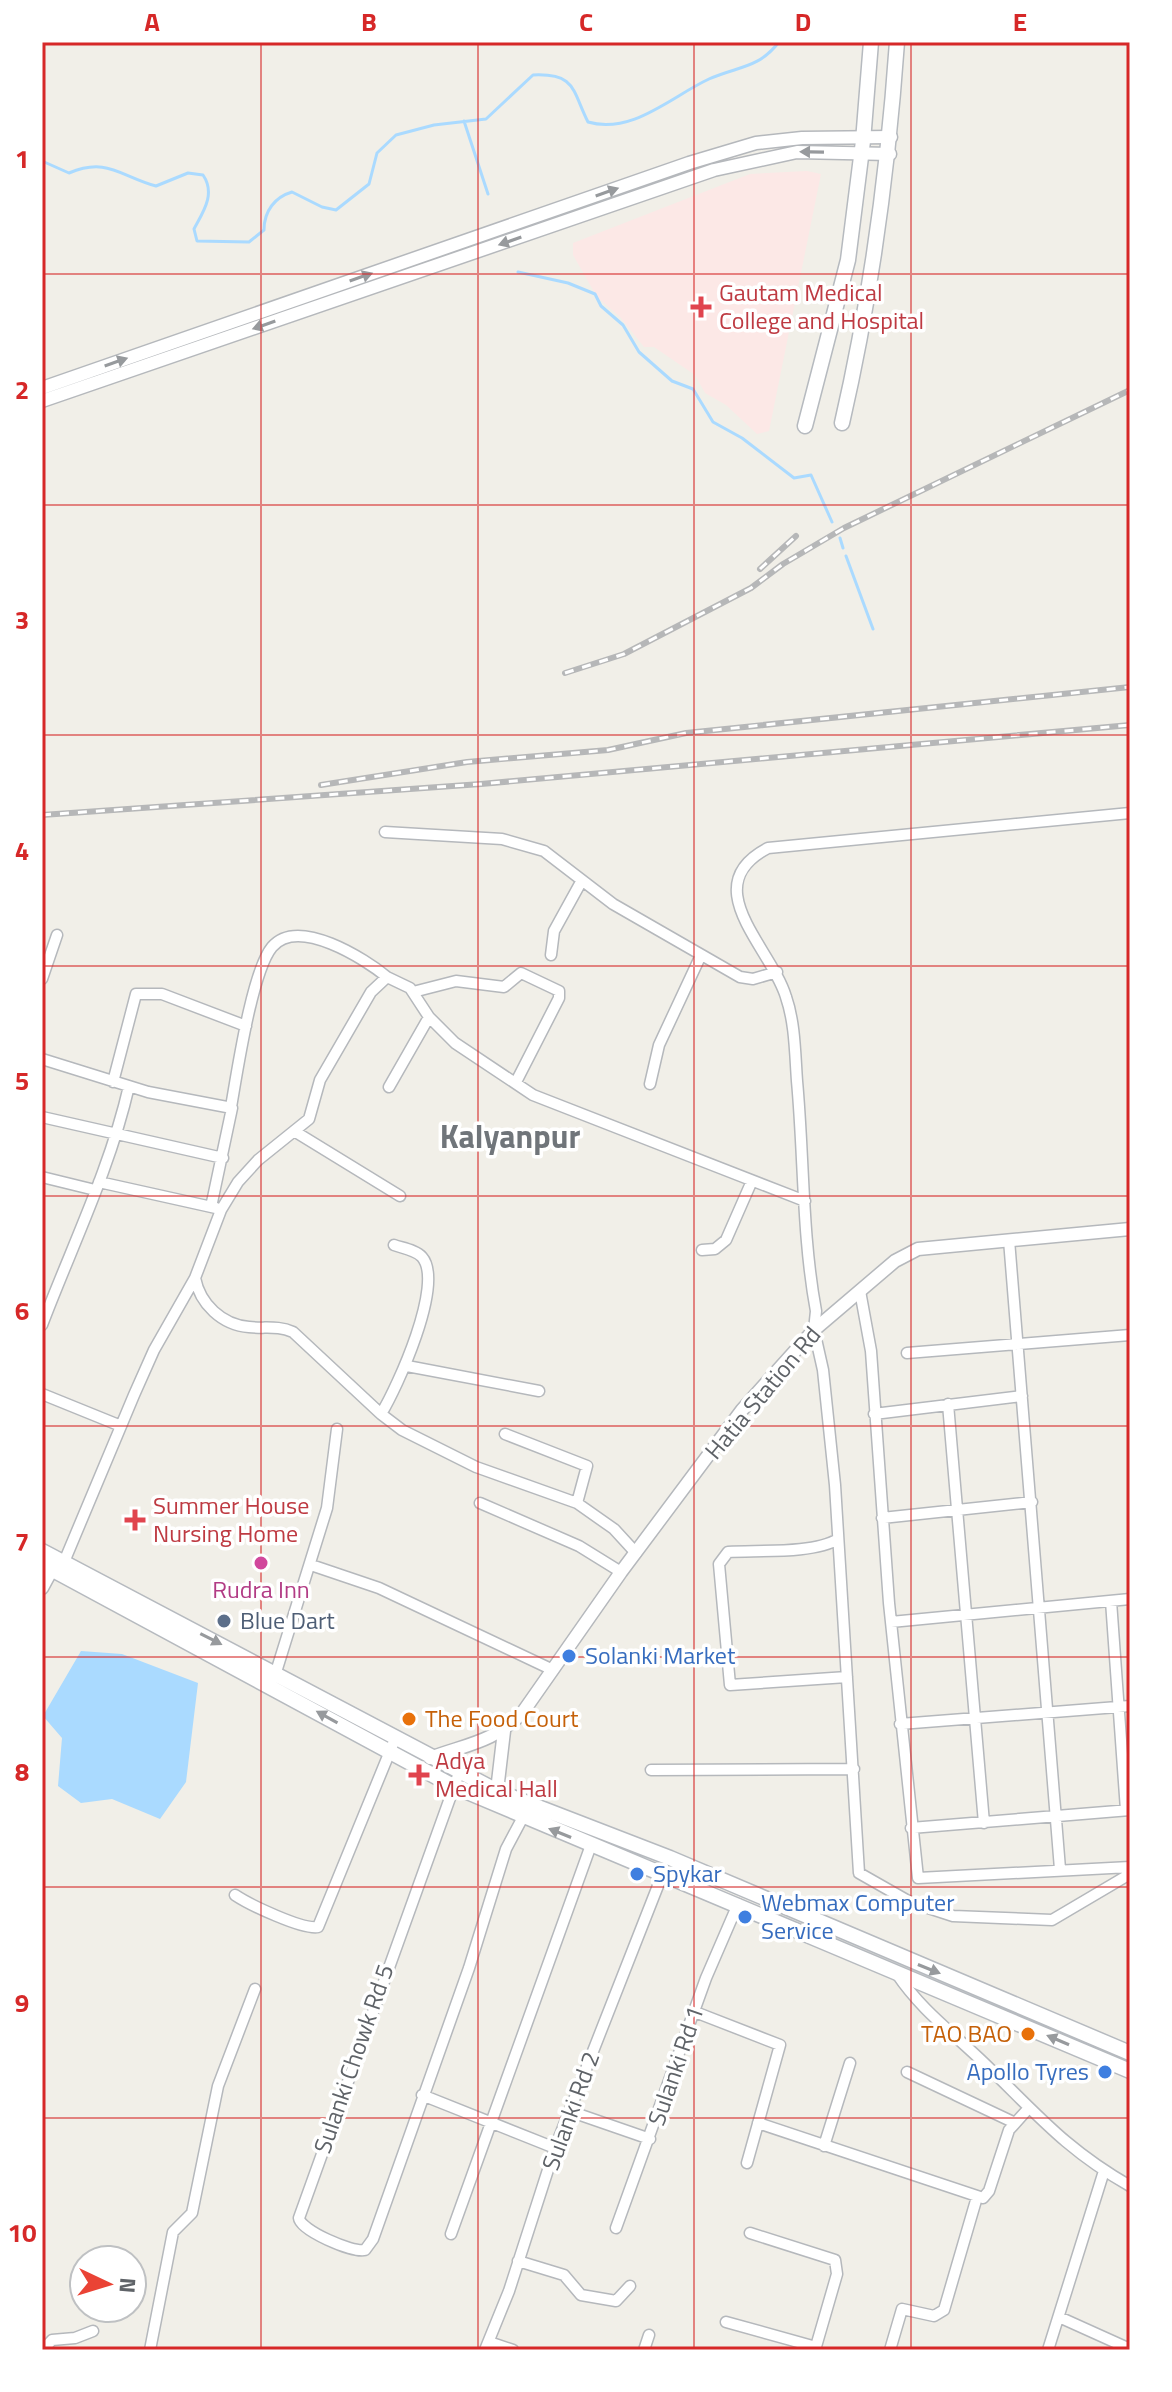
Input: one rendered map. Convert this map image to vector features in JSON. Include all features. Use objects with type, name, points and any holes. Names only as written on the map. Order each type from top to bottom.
[{"type":"main road","points":[[805,426],[848,260],[862,154],[871,42]]},
{"type":"main road","points":[[842,423],[862,335],[890,154],[897,42]]},
{"type":"main road","points":[[42,1551],[54,1564],[496,1798],[670,1858],[1130,2053]]},
{"type":"main road","points":[[54,1564],[276,1672],[393,1746]]},
{"type":"main road","points":[[496,1798],[523,1817],[894,1969],[1130,2071]]},
{"type":"street","points":[[42,388],[689,163],[756,143],[891,137]]},
{"type":"street","points":[[42,401],[714,170],[797,152],[890,154]]},
{"type":"street","points":[[1130,813],[768,848],[751,857],[740,870],[736,887],[738,907],[777,972],[792,1025],[816,1311],[814,1330],[823,1370],[838,1539],[859,1873],[932,1911],[953,1916],[1052,1920],[1130,1874]]},
{"type":"street","points":[[385,832],[522,843],[562,862],[581,882],[740,977],[753,979],[777,972]]},
{"type":"street","points":[[551,955],[557,924],[581,882]]},
{"type":"street","points":[[42,979],[57,935]]},
{"type":"street","points":[[42,1588],[121,1426],[154,1350],[195,1278],[216,1208],[246,1026],[267,955],[281,940],[299,938],[337,944],[354,951],[387,977],[397,979],[413,992],[429,1017],[455,1043],[550,1102],[637,1133],[751,1183],[805,1201]]},
{"type":"street","points":[[650,1084],[665,1032],[701,955]]},
{"type":"street","points":[[413,992],[456,981],[504,987],[521,973],[559,991],[559,998],[516,1082]]},
{"type":"street","points":[[216,1208],[246,1172],[309,1119],[320,1080],[371,992],[387,977]]},
{"type":"street","points":[[113,1082],[136,994],[162,994],[246,1026]]},
{"type":"street","points":[[389,1087],[429,1017]]},
{"type":"street","points":[[42,1059],[113,1082],[231,1107]]},
{"type":"street","points":[[42,1325],[118,1135],[129,1086]]},
{"type":"street","points":[[42,1117],[223,1158]]},
{"type":"street","points":[[294,1131],[400,1196]]},
{"type":"street","points":[[42,1177],[216,1208]]},
{"type":"street","points":[[702,1250],[715,1249],[726,1240],[751,1183]]},
{"type":"street","name":"Hatia Station Rd","points":[[504,1731],[553,1670],[621,1572],[742,1410],[814,1330],[895,1261],[918,1249],[1130,1229]]},
{"type":"street","points":[[1009,1240],[1060,1869]]},
{"type":"street","points":[[381,1414],[407,1366],[427,1287],[425,1261],[420,1254],[394,1245]]},
{"type":"street","points":[[195,1278],[201,1298],[219,1316],[247,1327],[275,1326],[293,1332],[402,1430],[476,1467],[577,1503],[614,1529],[636,1553]]},
{"type":"street","points":[[42,1289],[54,1295]]},
{"type":"street","points":[[860,1291],[870,1339],[900,1724],[918,1878],[1130,1867]]},
{"type":"street","points":[[907,1353],[1130,1335]]},
{"type":"street","points":[[407,1366],[539,1391]]},
{"type":"street","points":[[42,1394],[121,1426]]},
{"type":"street","points":[[874,1414],[1022,1396]]},
{"type":"street","points":[[948,1404],[984,1823]]},
{"type":"street","points":[[276,1672],[327,1508],[337,1429]]},
{"type":"street","points":[[505,1434],[587,1466],[577,1503]]},
{"type":"street","points":[[882,1518],[1032,1502]]},
{"type":"street","points":[[480,1503],[579,1546],[621,1572]]},
{"type":"street","points":[[838,1539],[829,1545],[728,1552],[719,1564],[730,1685],[847,1677]]},
{"type":"street","points":[[311,1565],[379,1588],[553,1670]]},
{"type":"street","points":[[891,1622],[1130,1599]]},
{"type":"street","points":[[911,1828],[1128,1810],[1125,1706],[1111,1601]]},
{"type":"street","points":[[900,1724],[1125,1706]]},
{"type":"street","points":[[426,1763],[504,1731]]},
{"type":"street","points":[[496,1798],[504,1731]]},
{"type":"street","points":[[235,1895],[275,1915],[310,1928],[318,1927],[393,1746]]},
{"type":"street","points":[[651,1770],[854,1769]]},
{"type":"street","name":"Sulanki Chowk Rd 5","points":[[422,2095],[373,2239],[360,2251],[299,2222],[341,2093],[456,1779]]},
{"type":"street","points":[[523,1817],[506,1849],[469,1968],[422,2095],[555,2148]]},
{"type":"street","points":[[451,2234],[591,1845]]},
{"type":"street","name":"Sulanki Rd 2","points":[[487,2346],[555,2148],[663,1873]]},
{"type":"street","name":"Sulanki Rd 1","points":[[616,2228],[738,1904]]},
{"type":"street","points":[[894,1969],[928,2014],[981,2060],[1027,2110],[1060,2140],[1130,2186]]},
{"type":"street","points":[[150,2350],[173,2232],[192,2213],[218,2086],[255,1989]]},
{"type":"street","points":[[695,2012],[780,2045],[747,2163]]},
{"type":"street","points":[[824,2146],[850,2063]]},
{"type":"street","points":[[907,2072],[1013,2122]]},
{"type":"street","points":[[758,2123],[977,2197],[987,2195],[1013,2122],[1027,2110]]},
{"type":"street","points":[[569,2111],[650,2139]]},
{"type":"street","points":[[1048,2350],[1104,2171]]},
{"type":"street","points":[[890,2350],[902,2309],[934,2316],[944,2310],[977,2197]]},
{"type":"street","points":[[726,2322],[815,2348],[837,2274],[835,2260],[750,2233]]},
{"type":"street","points":[[518,2261],[564,2275],[581,2295],[616,2301],[630,2286]]},
{"type":"street","points":[[1059,2317],[1130,2349]]},
{"type":"street","points":[[43,2350],[52,2340],[75,2338],[93,2331]]},
{"type":"street","points":[[644,2350],[649,2335]]},
{"type":"street","points":[[487,2346],[513,2350]]},
{"type":"shaded area","name":"Gautam Medical College and Hospital","points":[[807,171],[821,174],[769,431],[757,434],[726,405],[705,393],[695,375],[654,347],[644,347],[620,317],[597,297],[573,255],[573,243],[750,174]]},
{"type":"water","points":[[81,1651],[122,1654],[198,1683],[186,1782],[160,1819],[112,1799],[81,1803],[58,1786],[62,1738],[43,1716]]},
{"type":"waterway","points":[[42,161],[69,173],[104,167],[156,186],[188,173],[203,175],[208,196],[194,229],[197,241],[249,242],[264,230],[268,211],[280,197],[292,192],[322,207],[336,210],[369,184],[377,153],[396,135],[434,125],[486,119],[533,75],[557,77],[571,86],[588,122],[604,125],[620,123],[651,112],[709,79],[755,62],[779,42]]},
{"type":"waterway","points":[[464,121],[488,194]]},
{"type":"waterway","points":[[518,272],[568,283],[595,294],[601,306],[623,325],[639,352],[672,381],[693,389],[713,422],[742,438],[794,478],[811,475],[832,522]]},
{"type":"waterway","points":[[840,538],[843,548]]},
{"type":"waterway","points":[[846,556],[873,629]]},
{"type":"railway","points":[[565,673],[624,654],[751,588],[783,564],[844,528],[1130,390]]},
{"type":"railway","points":[[760,569],[796,536]]},
{"type":"railway","points":[[321,785],[467,762],[608,750],[686,733],[1130,687]]},
{"type":"railway","points":[[42,815],[481,784],[1130,725]]},
{"type":"place","name":"Gautam Medical College and Hospital","points":[[701,307]]},
{"type":"place","name":"Summer House Nursing Home","points":[[135,1520]]},
{"type":"place","name":"Rudra Inn","points":[[261,1563]]},
{"type":"place","name":"Blue Dart","points":[[224,1621]]},
{"type":"place","name":"Solanki Market","points":[[569,1656]]},
{"type":"place","name":"The Food Court","points":[[409,1719]]},
{"type":"place","name":"Adya Medical Hall","points":[[419,1775]]},
{"type":"place","name":"Spykar","points":[[637,1874]]},
{"type":"place","name":"Webmax Computer Service","points":[[745,1917]]},
{"type":"place","name":"TAO BAO","points":[[1028,2034]]},
{"type":"place","name":"Apollo Tyres","points":[[1105,2072]]},
{"type":"district","name":"Kalyanpur","points":[[510,1137]]}]
